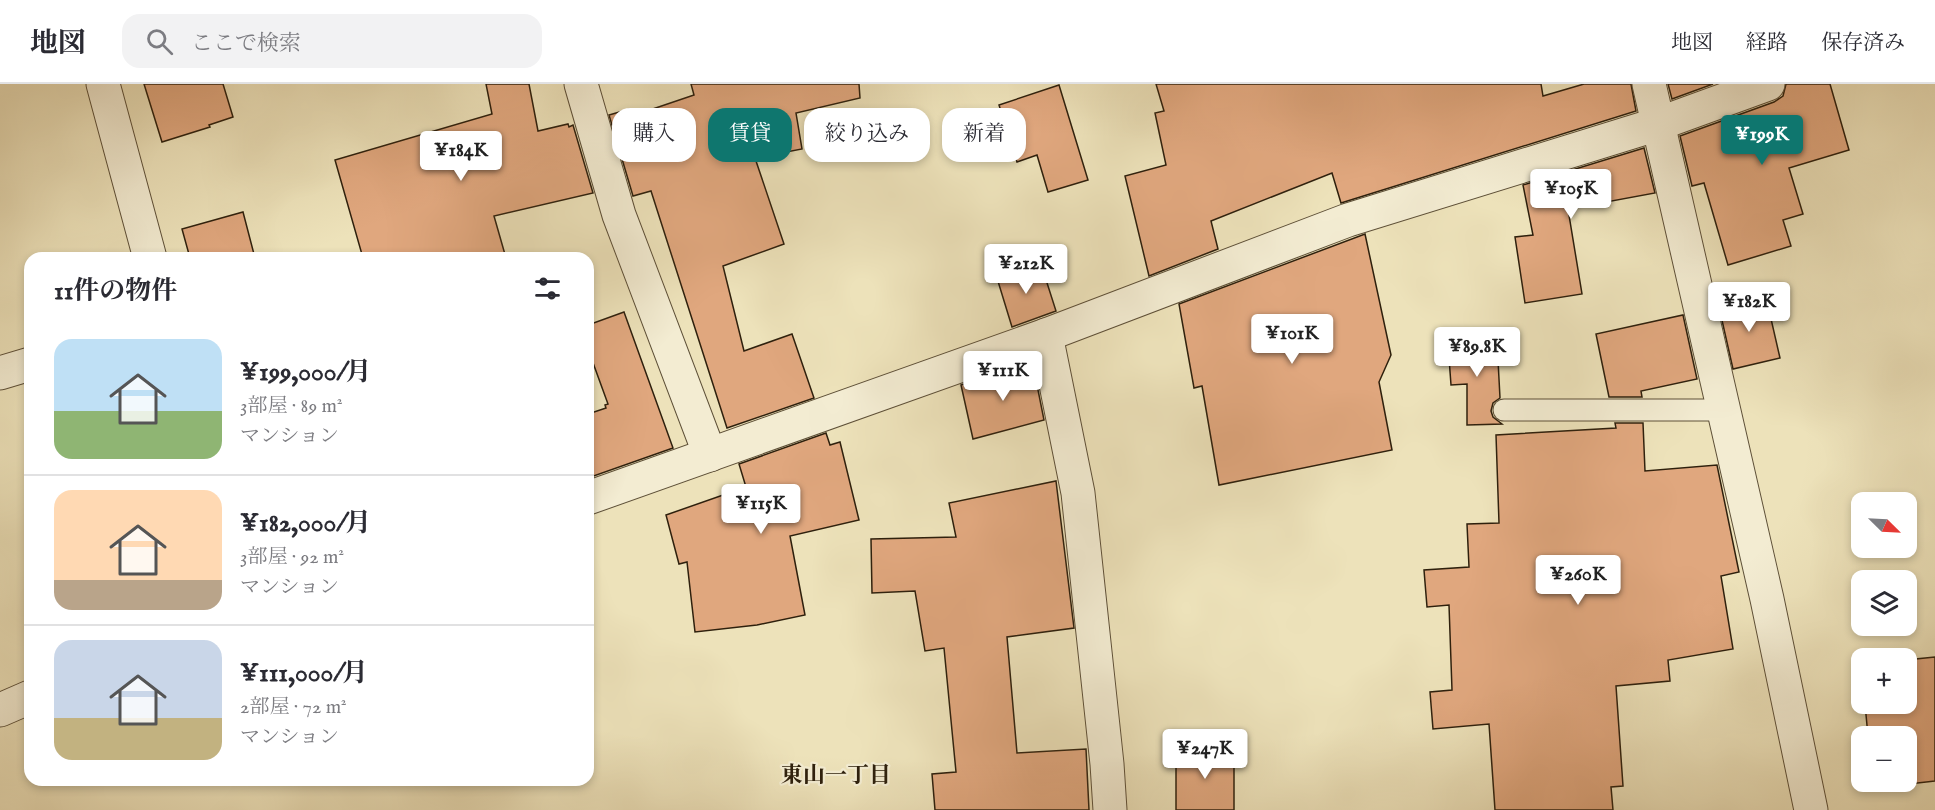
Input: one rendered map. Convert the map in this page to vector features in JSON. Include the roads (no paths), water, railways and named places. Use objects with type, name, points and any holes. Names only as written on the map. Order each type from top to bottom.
[{"type":"street","points":[[103,84],[148,252]]},
{"type":"street","points":[[581,84],[619,214],[710,455]]},
{"type":"street","points":[[1649,84],[1767,599],[1811,810]]},
{"type":"street","points":[[594,496],[1046,335],[1348,220],[1658,124],[1768,84]]},
{"type":"street","points":[[1046,335],[1078,493],[1110,810]]},
{"type":"street","points":[[0,373],[24,366]]},
{"type":"street","points":[[0,711],[24,700]]},
{"type":"lane","points":[[1504,410],[1724,410]]},
{"type":"district","name":"東山一丁目","points":[[836,774]]}]
